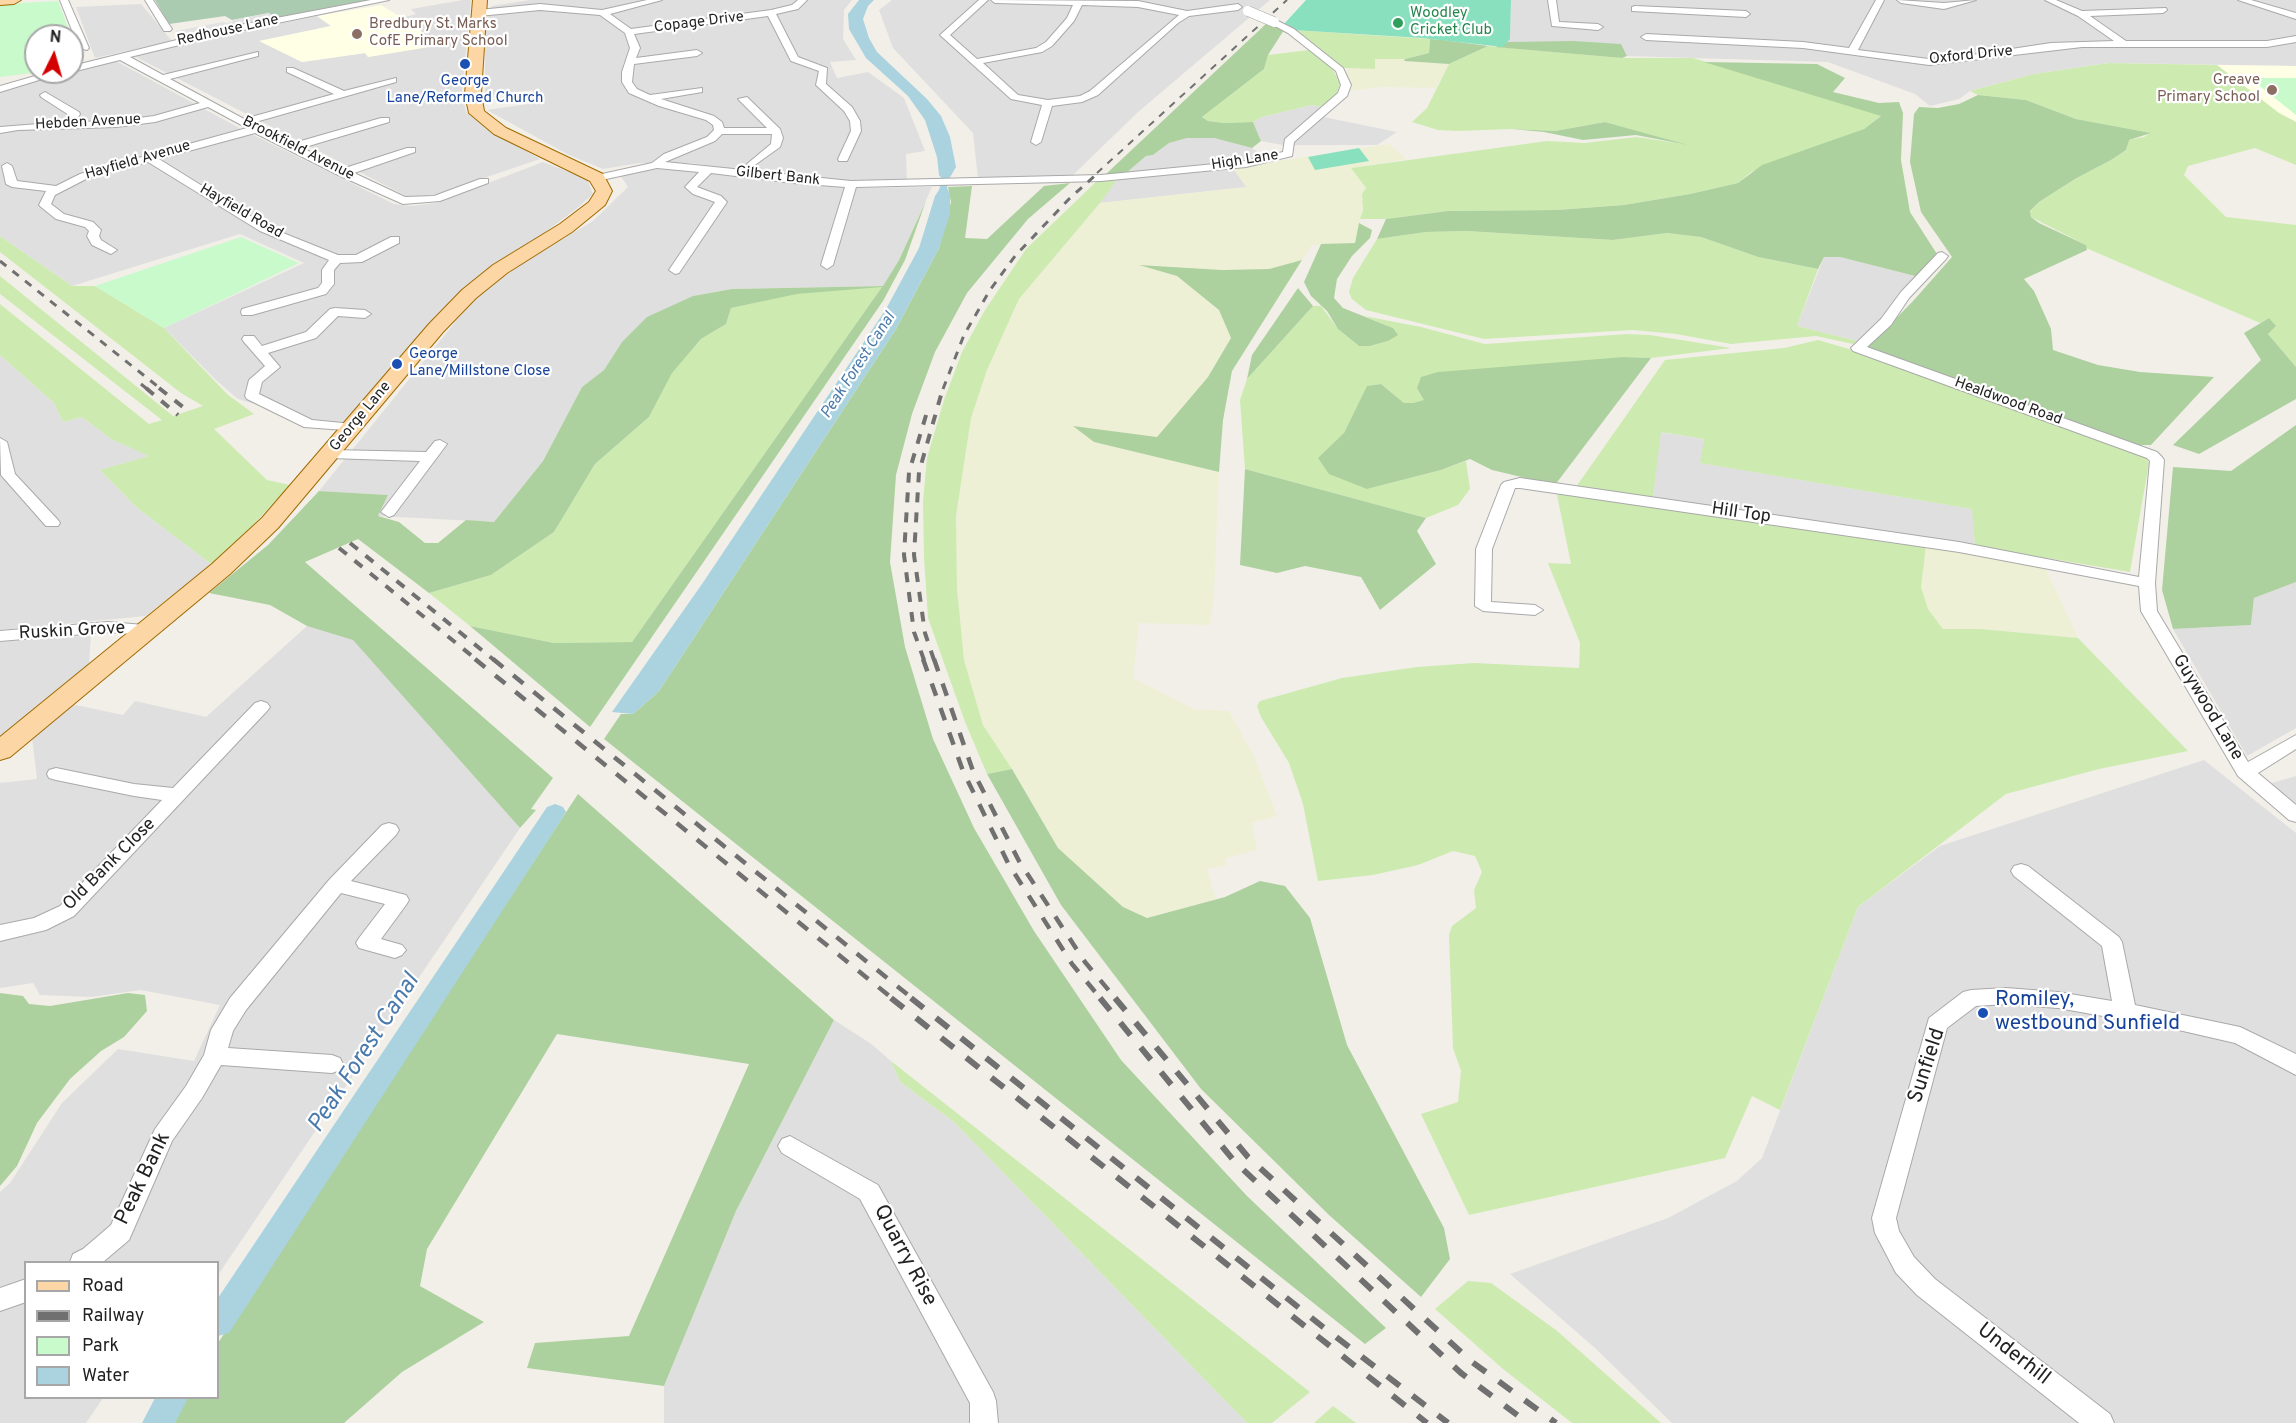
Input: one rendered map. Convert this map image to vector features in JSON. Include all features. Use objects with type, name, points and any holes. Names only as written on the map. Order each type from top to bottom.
[{"type":"main road","points":[[0,1],[14,0]]},
{"type":"main road","points":[[479,6],[473,94],[477,113],[500,131],[597,178]]},
{"type":"main road","name":"George Lane","points":[[0,751],[221,568],[270,523],[436,328],[469,294],[500,269],[566,228],[596,205],[604,191],[597,178]]},
{"type":"street","points":[[64,0],[89,55]]},
{"type":"street","points":[[149,0],[166,28]]},
{"type":"street","name":"Redhouse Lane","points":[[84,59],[89,55],[120,56],[229,30],[386,0]]},
{"type":"street","points":[[479,6],[540,7],[602,13],[658,0]]},
{"type":"street","name":"Copage Drive","points":[[629,32],[771,13],[795,7],[803,0]]},
{"type":"street","points":[[984,0],[945,35],[1015,97],[1048,102],[1082,99],[1094,93],[1175,21],[1187,14],[1240,3]]},
{"type":"street","points":[[995,0],[1138,4],[1187,14]]},
{"type":"street","points":[[1552,0],[1555,24],[1598,27]]},
{"type":"street","points":[[1852,52],[1880,0]]},
{"type":"street","points":[[1901,0],[1944,6],[1972,0]]},
{"type":"street","points":[[2049,0],[2081,14],[2124,44]]},
{"type":"street","points":[[2242,0],[2296,16]]},
{"type":"street","points":[[975,62],[1039,50],[1049,44],[1071,19],[1079,2]]},
{"type":"street","name":"High Lane","points":[[960,183],[1101,178],[1246,164],[1288,154],[1289,141],[1343,94],[1346,85],[1340,70],[1291,31],[1248,11],[1240,3]]},
{"type":"street","points":[[1635,9],[1747,12],[1745,26]]},
{"type":"street","points":[[2081,14],[2163,10]]},
{"type":"street","points":[[602,13],[629,32],[635,48],[627,72],[627,82],[633,91],[648,99],[710,118],[718,124],[719,131]]},
{"type":"street","points":[[771,13],[794,59],[824,70],[821,85],[848,109],[855,121],[856,131],[843,159]]},
{"type":"street","name":"Oxford Drive","points":[[1646,37],[1745,40],[1803,45],[1902,60],[1952,61],[2051,46],[2267,44],[2296,39]]},
{"type":"street","points":[[631,62],[698,53]]},
{"type":"street","points":[[162,78],[255,54]]},
{"type":"street","name":"Brookfield Avenue","points":[[120,56],[256,129],[403,201],[436,199],[484,181]]},
{"type":"street","points":[[290,70],[343,94]]},
{"type":"street","points":[[243,122],[393,80]]},
{"type":"street","points":[[0,89],[24,82]]},
{"type":"street","points":[[648,99],[698,90]]},
{"type":"street","points":[[45,96],[75,114],[68,125]]},
{"type":"street","points":[[743,99],[776,131],[778,138],[776,145],[752,164]]},
{"type":"street","points":[[1036,142],[1048,102]]},
{"type":"street","name":"Hebden Avenue","points":[[0,130],[18,127],[116,124],[155,119],[211,104]]},
{"type":"street","points":[[293,147],[385,120]]},
{"type":"street","name":"Hayfield Avenue","points":[[56,189],[84,176],[256,129]]},
{"type":"street","points":[[657,165],[669,156],[711,139],[719,131],[776,131]]},
{"type":"street","points":[[342,172],[411,150]]},
{"type":"street","name":"Hayfield Road","points":[[150,158],[264,229],[336,259],[373,261]]},
{"type":"street","name":"Gilbert Bank","points":[[597,178],[657,165],[851,184],[960,183]]},
{"type":"street","points":[[7,166],[12,184],[56,189]]},
{"type":"street","points":[[675,270],[721,202],[691,187],[708,169]]},
{"type":"street","points":[[827,265],[851,184]]},
{"type":"street","points":[[56,189],[50,193],[45,204],[60,217],[89,224],[94,230],[93,236],[96,242],[111,250]]},
{"type":"street","name":"Hayfield Road","points":[[358,259],[395,240]]},
{"type":"street","name":"Healdwood Road","points":[[1942,256],[1905,295],[1886,322],[1858,348],[2152,454],[2157,460],[2147,583]]},
{"type":"street","points":[[247,312],[322,291],[328,284],[328,270],[336,259]]},
{"type":"street","points":[[258,351],[311,334],[335,312],[365,314]]},
{"type":"street","points":[[249,339],[273,367],[256,380],[252,396],[309,424],[353,428]]},
{"type":"street","points":[[0,442],[4,475],[52,523]]},
{"type":"street","points":[[389,512],[440,444]]},
{"type":"street","points":[[330,454],[429,458]]},
{"type":"street","name":"Hill Top","points":[[1535,610],[1483,606],[1484,549],[1509,485],[1520,483],[1900,538],[2046,562],[2147,583]]},
{"type":"street","name":"Guywood Lane","points":[[2147,583],[2149,611],[2245,772],[2296,815]]},
{"type":"street","name":"Ruskin Grove","points":[[0,636],[108,627],[144,630]]},
{"type":"street","name":"Old Bank Close","points":[[0,933],[39,925],[67,911],[261,707]]},
{"type":"street","points":[[2245,772],[2296,741]]},
{"type":"street","name":"Old Bank Close","points":[[56,774],[134,790],[178,795]]},
{"type":"street","name":"Peak Bank","points":[[85,1261],[120,1232],[162,1136],[194,1092],[215,1056],[222,1030],[238,1004],[336,885],[389,830]]},
{"type":"street","points":[[2021,871],[2112,942],[2125,1012]]},
{"type":"street","points":[[336,885],[399,900],[366,943],[394,950]]},
{"type":"street","name":"Sunfield","points":[[1926,1287],[1905,1265],[1894,1249],[1884,1218],[1937,1024],[1971,998],[2058,1000],[2240,1036],[2283,1056],[2296,1066]]},
{"type":"street","points":[[215,1056],[332,1064]]},
{"type":"street","name":"Quarry Rise","points":[[790,1146],[869,1192],[983,1412]]},
{"type":"street","name":"Underhill","points":[[1926,1287],[2100,1423]]},
{"type":"street","points":[[0,1300],[24,1291]]},
{"type":"shaded area","points":[[155,0],[377,0],[275,19],[269,13],[232,20],[225,16],[169,24]]},
{"type":"shaded area","points":[[471,0],[462,91],[466,112],[485,128],[540,159],[422,199],[408,197],[132,55],[317,16],[331,26],[260,41],[302,62],[365,53],[368,57],[434,46],[418,28],[402,18],[416,14],[411,9]]},
{"type":"shaded area","points":[[530,0],[852,0],[844,10],[843,39],[856,60],[830,62],[837,78],[868,72],[904,98],[925,151],[906,154],[907,182],[791,179],[692,163],[639,163],[603,169],[569,155],[487,110],[535,103],[533,90],[485,96],[485,14],[492,6]]},
{"type":"shaded area","points":[[892,0],[1270,0],[1137,113],[1073,175],[978,179],[973,133],[893,48],[879,10]]},
{"type":"shaded area","points":[[1511,0],[2296,0],[2296,66],[2109,63],[2034,74],[1970,91],[1959,99],[1930,106],[1915,94],[1828,62],[1627,56],[1622,47],[1503,47],[1510,38]]},
{"type":"shaded area","points":[[141,4],[172,41],[95,58],[76,7]]},
{"type":"shaded area","name":"Bredbury St. Marks CofE Primary School","points":[[381,5],[418,28],[435,46],[368,57],[365,53],[302,62],[259,41],[331,26],[317,16]]},
{"type":"shaded area","points":[[269,13],[273,17],[268,18],[269,20],[181,39],[176,31],[233,22],[232,20]]},
{"type":"shaded area","points":[[1374,59],[1405,59],[1405,61],[1449,64],[1436,88],[1382,87],[1349,91],[1346,73],[1348,68],[1375,69]]},
{"type":"shaded area","points":[[114,60],[243,130],[394,204],[411,206],[436,203],[543,162],[587,179],[593,194],[575,210],[462,293],[343,423],[315,422],[238,399],[164,328],[304,263],[240,234],[72,286],[0,236],[0,91],[26,84],[84,84],[84,68]]},
{"type":"shaded area","name":"Greave Primary School","points":[[2217,65],[2296,66],[2296,122],[2279,113]]},
{"type":"shaded area","points":[[1312,105],[1322,107],[1314,115],[1397,132],[1377,145],[1283,145],[1261,141],[1253,122],[1262,117]]},
{"type":"shaded area","points":[[1187,138],[1214,138],[1252,148],[1272,164],[1233,168],[1247,187],[1100,203],[1112,184],[1146,156],[1153,155],[1169,143]]},
{"type":"shaded area","points":[[1389,144],[1407,159],[1352,168],[1366,189],[1362,194],[1363,210],[1355,243],[1312,245],[1302,260],[1269,269],[1222,270],[1142,265],[1177,276],[1219,310],[1231,338],[1208,377],[1157,437],[1075,426],[1094,442],[1219,472],[1214,595],[1210,625],[1139,623],[1133,678],[1194,709],[1229,711],[1254,757],[1277,816],[1252,823],[1257,850],[1226,858],[1227,865],[1207,869],[1216,899],[1147,918],[1123,907],[1058,848],[1012,769],[983,725],[964,660],[957,588],[956,516],[971,418],[987,370],[1019,299],[1100,203],[1246,187],[1233,168]]},
{"type":"shaded area","points":[[673,168],[802,184],[861,188],[932,187],[899,260],[883,286],[732,289],[693,296],[622,342],[604,370],[582,387],[543,461],[494,522],[378,516],[388,495],[319,491],[477,295],[593,221],[628,187],[620,175]]},
{"type":"shaded area","points":[[1824,257],[1840,257],[1919,277],[1880,321],[1857,341],[1797,326]]},
{"type":"shaded area","points":[[0,355],[54,403],[63,422],[82,417],[111,439],[150,456],[100,470],[136,507],[211,564],[146,616],[0,630]]},
{"type":"shaded area","points":[[1660,432],[1704,439],[1701,463],[1973,509],[1975,546],[1653,497]]},
{"type":"shaded area","points":[[1926,546],[2044,565],[2078,638],[1981,629],[1943,629],[1928,609],[1921,587]]},
{"type":"shaded area","points":[[2296,582],[2296,728],[2247,756],[2173,629],[2251,625],[2254,598]]},
{"type":"shaded area","points":[[307,626],[353,639],[520,828],[219,1274],[219,1261],[24,1261],[24,1399],[102,1399],[86,1423],[0,1423],[0,1192],[10,1183],[62,1103],[118,1049],[194,1061],[220,1005],[141,990],[91,997],[40,995],[33,983],[0,988],[0,783],[37,779],[32,737],[71,704],[123,715],[135,701],[206,717]]},
{"type":"shaded area","points":[[91,635],[89,664],[0,737],[0,642]]},
{"type":"shaded area","points":[[2204,760],[2296,833],[2296,1423],[1672,1423],[1595,1348],[1510,1274],[1668,1218],[1737,1181],[1762,1158],[1858,907],[1940,846]]},
{"type":"shaded area","points":[[2296,776],[2296,806],[2269,784]]},
{"type":"shaded area","points":[[834,1020],[870,1043],[891,1061],[900,1082],[954,1122],[1247,1423],[664,1423],[664,1386],[736,1211]]},
{"type":"green space","name":"Woodley Cricket Club","points":[[1306,0],[1511,0],[1510,39],[1503,47],[1422,38],[1293,30],[1284,24]]},
{"type":"green space","points":[[58,1],[67,24],[24,24],[24,74],[0,77],[0,4]]},
{"type":"green space","points":[[1268,22],[1284,30],[1268,55],[1264,69],[1202,117],[1208,121],[1224,123],[1253,122],[1261,141],[1252,148],[1214,138],[1187,138],[1169,143],[1153,155],[1146,156],[1126,173],[1106,174]]},
{"type":"green space","points":[[1293,30],[1430,39],[1429,53],[1405,59],[1375,59],[1375,69],[1344,68]]},
{"type":"green space","points":[[1430,39],[1488,46],[1449,64],[1404,61],[1429,53]]},
{"type":"green space","points":[[1573,41],[1621,44],[1627,56],[1622,58],[1495,47],[1508,42]]},
{"type":"green space","points":[[1488,46],[1622,58],[1693,58],[1882,115],[1864,129],[1751,172],[1738,183],[1690,194],[1624,205],[1557,210],[1448,211],[1386,219],[1360,219],[1363,210],[1362,194],[1366,188],[1351,168],[1547,141],[1584,143],[1637,137],[1683,144],[1605,122],[1555,131],[1511,129],[1457,131],[1438,130],[1412,122],[1427,108],[1449,64]]},
{"type":"green space","points":[[1309,50],[1332,68],[1340,83],[1337,95],[1322,107],[1312,105],[1262,117],[1253,122],[1224,123],[1208,121],[1202,117],[1264,69],[1268,55]]},
{"type":"green space","points":[[1704,62],[1817,64],[1845,78],[1833,92],[1879,103],[1899,102],[1903,113],[1901,160],[1910,212],[1937,254],[1919,277],[1840,257],[1824,257],[1818,269],[1758,257],[1701,237],[1667,233],[1613,240],[1467,231],[1426,232],[1377,239],[1386,219],[1448,211],[1557,210],[1624,205],[1738,183],[1762,165],[1864,129],[1881,116]]},
{"type":"green space","points":[[2109,63],[2217,65],[2279,113],[2296,122],[2296,165],[2255,148],[2188,166],[2184,175],[2226,217],[2296,225],[2296,367],[2268,334],[2269,318],[2260,323],[2086,248],[2086,245],[2031,217],[2030,212],[2039,202],[2126,150],[2128,140],[2144,137],[2150,133],[2076,119],[2026,100],[1978,95],[1970,91],[2034,74]]},
{"type":"green space","points":[[2250,78],[2296,78],[2296,115]]},
{"type":"green space","points":[[1978,95],[2026,100],[2076,119],[2151,133],[2129,140],[2126,150],[2075,179],[2039,202],[2030,211],[2031,217],[2039,223],[2086,245],[2087,250],[2024,279],[2034,291],[2051,329],[2053,350],[2098,365],[2140,372],[2214,377],[2151,445],[2135,445],[1868,347],[1952,257],[1921,212],[1910,162],[1914,114],[1919,107],[1938,108],[1959,104]]},
{"type":"green space","points":[[1605,122],[1688,145],[1636,135],[1583,140],[1544,132],[1511,129],[1555,131]]},
{"type":"green space","points":[[1359,148],[1369,161],[1315,170],[1308,157]]},
{"type":"green space","points":[[1098,180],[1116,181],[1019,299],[987,370],[971,418],[956,516],[957,588],[964,660],[983,725],[1012,769],[987,774],[965,722],[928,618],[923,501],[927,458],[944,400],[962,352],[985,310],[1026,249]]},
{"type":"green space","points":[[1070,183],[1028,219],[967,293],[935,352],[912,414],[896,475],[890,562],[905,647],[933,739],[974,828],[1034,931],[1121,1060],[1247,1196],[1386,1328],[1365,1344],[604,739],[621,714],[633,714],[659,691],[896,329],[939,248],[951,202],[948,187],[972,186],[965,238],[987,239],[1044,186]]},
{"type":"green space","points":[[926,201],[905,260],[883,301],[590,727],[470,626],[554,643],[632,642],[882,287],[797,294],[731,308],[726,324],[701,339],[672,373],[649,417],[595,464],[554,532],[491,575],[429,593],[358,539],[305,562],[553,778],[531,809],[536,810],[520,828],[353,640],[307,626],[270,605],[209,593],[268,545],[319,491],[388,495],[378,516],[399,522],[425,543],[438,543],[466,520],[494,522],[543,461],[582,387],[604,370],[622,342],[647,317],[693,296],[732,289],[883,286],[899,260]]},
{"type":"green space","points":[[1359,223],[1372,230],[1370,238],[1352,256],[1337,279],[1334,298],[1343,308],[1393,328],[1398,335],[1388,341],[1370,346],[1359,346],[1338,329],[1327,311],[1311,296],[1304,282],[1321,244],[1355,243]]},
{"type":"green space","points":[[1467,231],[1613,240],[1667,233],[1701,237],[1758,257],[1818,269],[1797,326],[1857,341],[1853,344],[1816,336],[1731,344],[1676,334],[1632,330],[1484,339],[1366,310],[1352,299],[1349,292],[1353,278],[1377,239],[1426,232]]},
{"type":"green space","points":[[0,236],[72,286],[95,286],[164,328],[227,394],[254,414],[214,429],[267,480],[290,485],[253,525],[211,564],[136,507],[100,470],[149,456],[111,439],[82,417],[63,422],[54,403],[0,355],[0,304],[149,424],[162,420],[0,294],[0,276],[173,416],[203,406],[181,393],[0,252]]},
{"type":"green space","points":[[241,237],[299,263],[164,328],[95,286]]},
{"type":"green space","points":[[1302,260],[1232,371],[1223,420],[1219,472],[1094,442],[1073,426],[1157,437],[1208,377],[1231,338],[1219,310],[1177,276],[1139,265],[1222,270],[1269,269]]},
{"type":"green space","points":[[883,286],[632,642],[554,643],[470,626],[429,593],[491,575],[554,532],[595,464],[649,417],[672,372],[701,339],[726,324],[731,308],[794,294]]},
{"type":"green space","points":[[1298,288],[1313,306],[1247,379],[1252,355]]},
{"type":"green space","points":[[1313,306],[1321,306],[1338,329],[1359,346],[1370,346],[1388,341],[1393,328],[1364,316],[1421,327],[1485,344],[1627,334],[1650,335],[1731,348],[1651,358],[1624,357],[1413,403],[1404,403],[1381,384],[1368,386],[1344,433],[1367,489],[1441,470],[1466,461],[1470,489],[1458,505],[1426,518],[1245,469],[1240,400],[1247,379]]},
{"type":"green space","points":[[2269,318],[2276,326],[2268,334],[2296,367],[2296,399],[2199,454],[2173,445],[2261,360],[2244,333]]},
{"type":"green space","points":[[1818,340],[1863,353],[2144,455],[2149,463],[2130,572],[1975,546],[1972,509],[1700,463],[1704,439],[1661,432],[1653,497],[1576,487],[1665,360],[1784,348]]},
{"type":"green space","points":[[1624,357],[1651,358],[1555,485],[1492,470],[1470,459],[1441,470],[1367,489],[1329,474],[1318,458],[1344,433],[1367,386],[1381,384],[1404,403],[1413,403],[1424,400],[1417,388],[1421,377],[1438,372]]},
{"type":"green space","points":[[2296,425],[2296,582],[2254,598],[2251,625],[2173,629],[2162,590],[2173,467],[2231,471]]},
{"type":"green space","points":[[1245,469],[1426,518],[1417,531],[1436,564],[1380,610],[1361,577],[1305,566],[1277,573],[1240,565]]},
{"type":"green space","points":[[1565,492],[1897,544],[1926,546],[1921,587],[1928,609],[1943,629],[1981,629],[2078,638],[2188,751],[2099,769],[2006,794],[1858,907],[1780,1110],[1752,1096],[1725,1158],[1469,1215],[1421,1114],[1458,1102],[1461,1071],[1453,1048],[1449,935],[1452,926],[1476,908],[1474,890],[1482,872],[1475,856],[1453,851],[1418,865],[1373,875],[1318,881],[1303,804],[1289,763],[1261,717],[1257,706],[1260,701],[1342,678],[1417,667],[1474,663],[1579,668],[1580,643],[1548,563],[1571,564],[1557,495]]},
{"type":"green space","points":[[1012,769],[1058,848],[1123,907],[1147,918],[1225,897],[1260,881],[1285,886],[1310,918],[1347,1045],[1444,1228],[1450,1259],[1421,1297],[1329,1215],[1201,1089],[1061,905],[987,774]]},
{"type":"green space","points":[[578,794],[834,1020],[736,1211],[664,1386],[527,1368],[535,1343],[629,1336],[749,1064],[557,1034],[427,1249],[420,1286],[484,1322],[402,1372],[344,1423],[171,1423],[184,1399],[219,1399],[219,1341]]},
{"type":"green space","points":[[0,993],[23,996],[29,1004],[50,1006],[128,993],[145,995],[147,1011],[124,1037],[101,1051],[70,1079],[37,1123],[17,1166],[0,1186]]},
{"type":"green space","points":[[891,1061],[1310,1392],[1272,1423],[1247,1423],[954,1122],[900,1082]]},
{"type":"green space","points":[[1468,1281],[1491,1283],[1556,1330],[1661,1423],[1572,1423],[1503,1369],[1435,1309]]},
{"type":"green space","points":[[1333,1406],[1356,1423],[1314,1423]]},
{"type":"water","points":[[859,0],[874,0],[868,6],[863,19],[869,38],[877,52],[927,99],[941,116],[950,137],[956,167],[947,188],[950,194],[950,214],[939,248],[896,329],[659,691],[633,714],[612,712],[702,584],[886,309],[919,248],[942,179],[939,175],[937,157],[925,120],[908,96],[866,58],[849,29],[848,14]]},
{"type":"waterway","name":"Peak Forest Canal","points":[[219,1321],[555,812]]},
{"type":"waterway","name":"Peak Forest Canal","points":[[158,1423],[171,1399]]},
{"type":"railway","points":[[1097,173],[1287,0]]},
{"type":"railway","points":[[943,389],[964,335],[990,290],[1015,256],[1069,199],[1099,172]]},
{"type":"railway","points":[[0,261],[161,389]]},
{"type":"railway","points":[[141,384],[147,389]]},
{"type":"railway","points":[[146,388],[178,415]]},
{"type":"railway","points":[[159,388],[188,411]]},
{"type":"railway","points":[[934,660],[925,633],[914,555],[919,472],[943,388]]},
{"type":"railway","points":[[924,660],[914,632],[904,555],[909,472],[927,412]]},
{"type":"railway","points":[[350,543],[494,660]]},
{"type":"railway","points":[[339,548],[477,660]]},
{"type":"railway","points":[[475,659],[893,999]]},
{"type":"railway","points":[[493,659],[913,999]]},
{"type":"railway","points":[[923,659],[963,771],[1008,863],[1072,964],[1101,999]]},
{"type":"railway","points":[[934,659],[973,771],[1019,861],[1085,962],[1116,999]]},
{"type":"railway","points":[[891,998],[1427,1423]]},
{"type":"railway","points":[[911,998],[1323,1327],[1448,1423]]},
{"type":"railway","points":[[1100,998],[1235,1162],[1461,1373],[1528,1423]]},
{"type":"railway","points":[[1115,998],[1248,1157],[1472,1362],[1556,1423]]},
{"type":"place","name":"Woodley Cricket Club","points":[[1398,23]]},
{"type":"place","name":"Bredbury St. Marks CofE Primary School","points":[[357,34]]},
{"type":"place","name":"George Lane/Reformed Church","points":[[465,64]]},
{"type":"place","name":"Greave Primary School","points":[[2272,90]]},
{"type":"place","name":"George Lane/Millstone Close","points":[[397,364]]},
{"type":"place","name":"Romiley, westbound Sunfield","points":[[1983,1013]]}]
